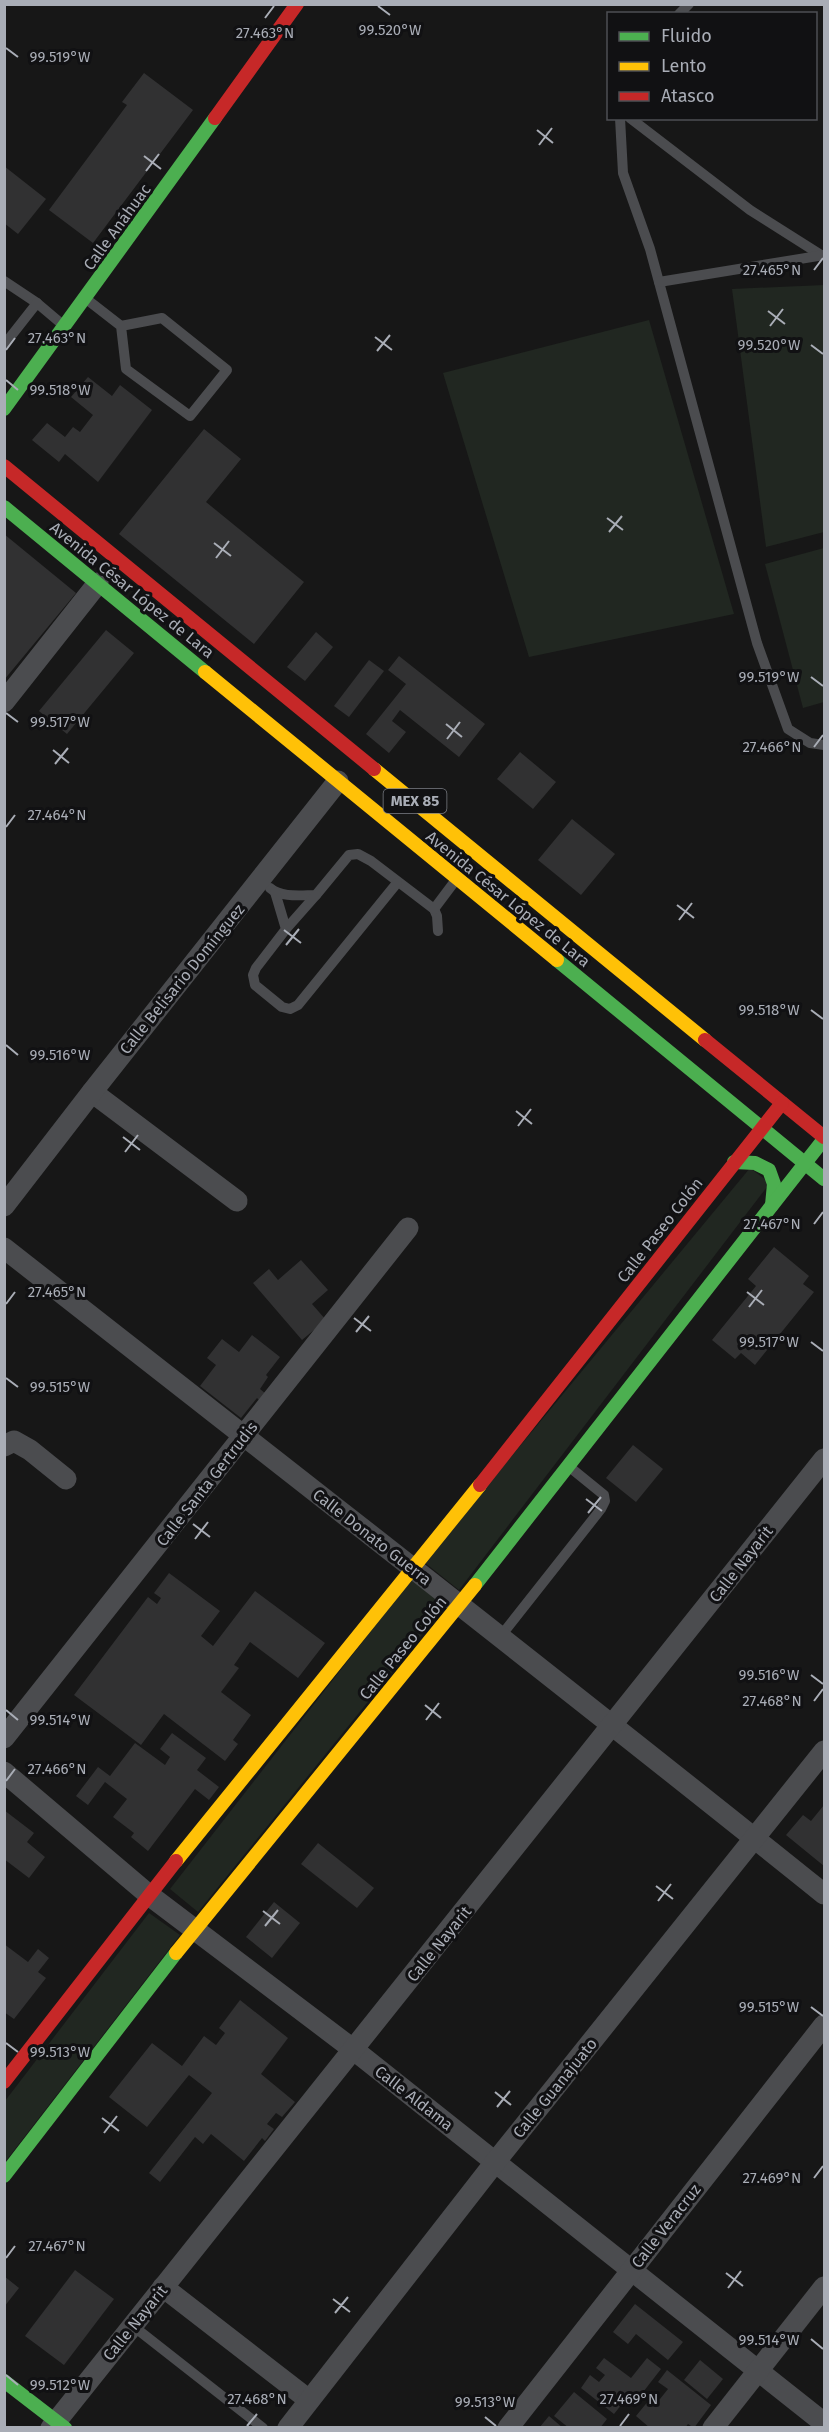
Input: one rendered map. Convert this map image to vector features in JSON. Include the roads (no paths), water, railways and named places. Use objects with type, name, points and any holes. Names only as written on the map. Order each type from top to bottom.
[{"type":"main road","name":"Calle Anáhuac","points":[[4,409],[297,4]]},
{"type":"main road","name":"Avenida César López de Lara","points":[[4,466],[825,1138]]},
{"type":"main road","name":"Avenida César López de Lara","points":[[4,507],[825,1179]]},
{"type":"main road","name":"Calle Paseo Colón","points":[[4,2082],[149,1895],[413,1570],[782,1103]]},
{"type":"main road","name":"Calle Paseo Colón","points":[[4,2176],[194,1930],[458,1606],[825,1138]]},
{"type":"main road","points":[[734,1162],[754,1161],[771,1172],[776,1184],[772,1205]]},
{"type":"main road","points":[[4,2381],[57,2425]]},
{"type":"street","points":[[4,702],[98,583]]},
{"type":"street","name":"Calle Belisario Domínguez","points":[[4,1206],[92,1092],[268,886],[338,781]]},
{"type":"street","points":[[92,1092],[237,1201]]},
{"type":"street","name":"Calle Santa Gertrudis","points":[[4,1738],[245,1437],[408,1228]]},
{"type":"street","name":"Calle Donato Guerra","points":[[4,1248],[458,1606],[614,1724],[825,1894]]},
{"type":"street","points":[[4,1446],[14,1441],[30,1450],[66,1479]]},
{"type":"street","name":"Calle Nayarit","points":[[57,2425],[132,2326],[825,1459]]},
{"type":"street","name":"Calle Guanajuato","points":[[288,2427],[496,2161],[825,1751]]},
{"type":"street","name":"Calle Aldama","points":[[4,1773],[149,1895],[354,2050],[825,2423]]},
{"type":"street","name":"Calle Veracruz","points":[[508,2427],[825,2025]]},
{"type":"street","points":[[713,2427],[825,2287]]},
{"type":"street","points":[[163,2288],[309,2400]]},
{"type":"lane","points":[[620,120],[623,173],[659,282],[757,643],[788,729],[810,743],[825,745]]},
{"type":"lane","points":[[633,120],[750,210],[823,255]]},
{"type":"lane","points":[[659,282],[823,255]]},
{"type":"lane","points":[[4,281],[37,303],[64,326]]},
{"type":"lane","points":[[85,298],[121,326],[126,369],[190,416],[227,370],[162,318],[121,326]]},
{"type":"lane","points":[[4,345],[37,303]]},
{"type":"lane","points":[[397,883],[298,1005],[290,1009],[282,1007],[255,985],[256,968],[349,855],[358,854],[371,861],[434,909],[438,931]]},
{"type":"lane","points":[[434,909],[457,879]]},
{"type":"lane","points":[[268,886],[294,895],[316,895]]},
{"type":"lane","points":[[268,886],[286,929]]},
{"type":"lane","points":[[500,1637],[605,1501],[604,1495],[567,1465]]},
{"type":"lane","points":[[132,2326],[262,2427]]}]
